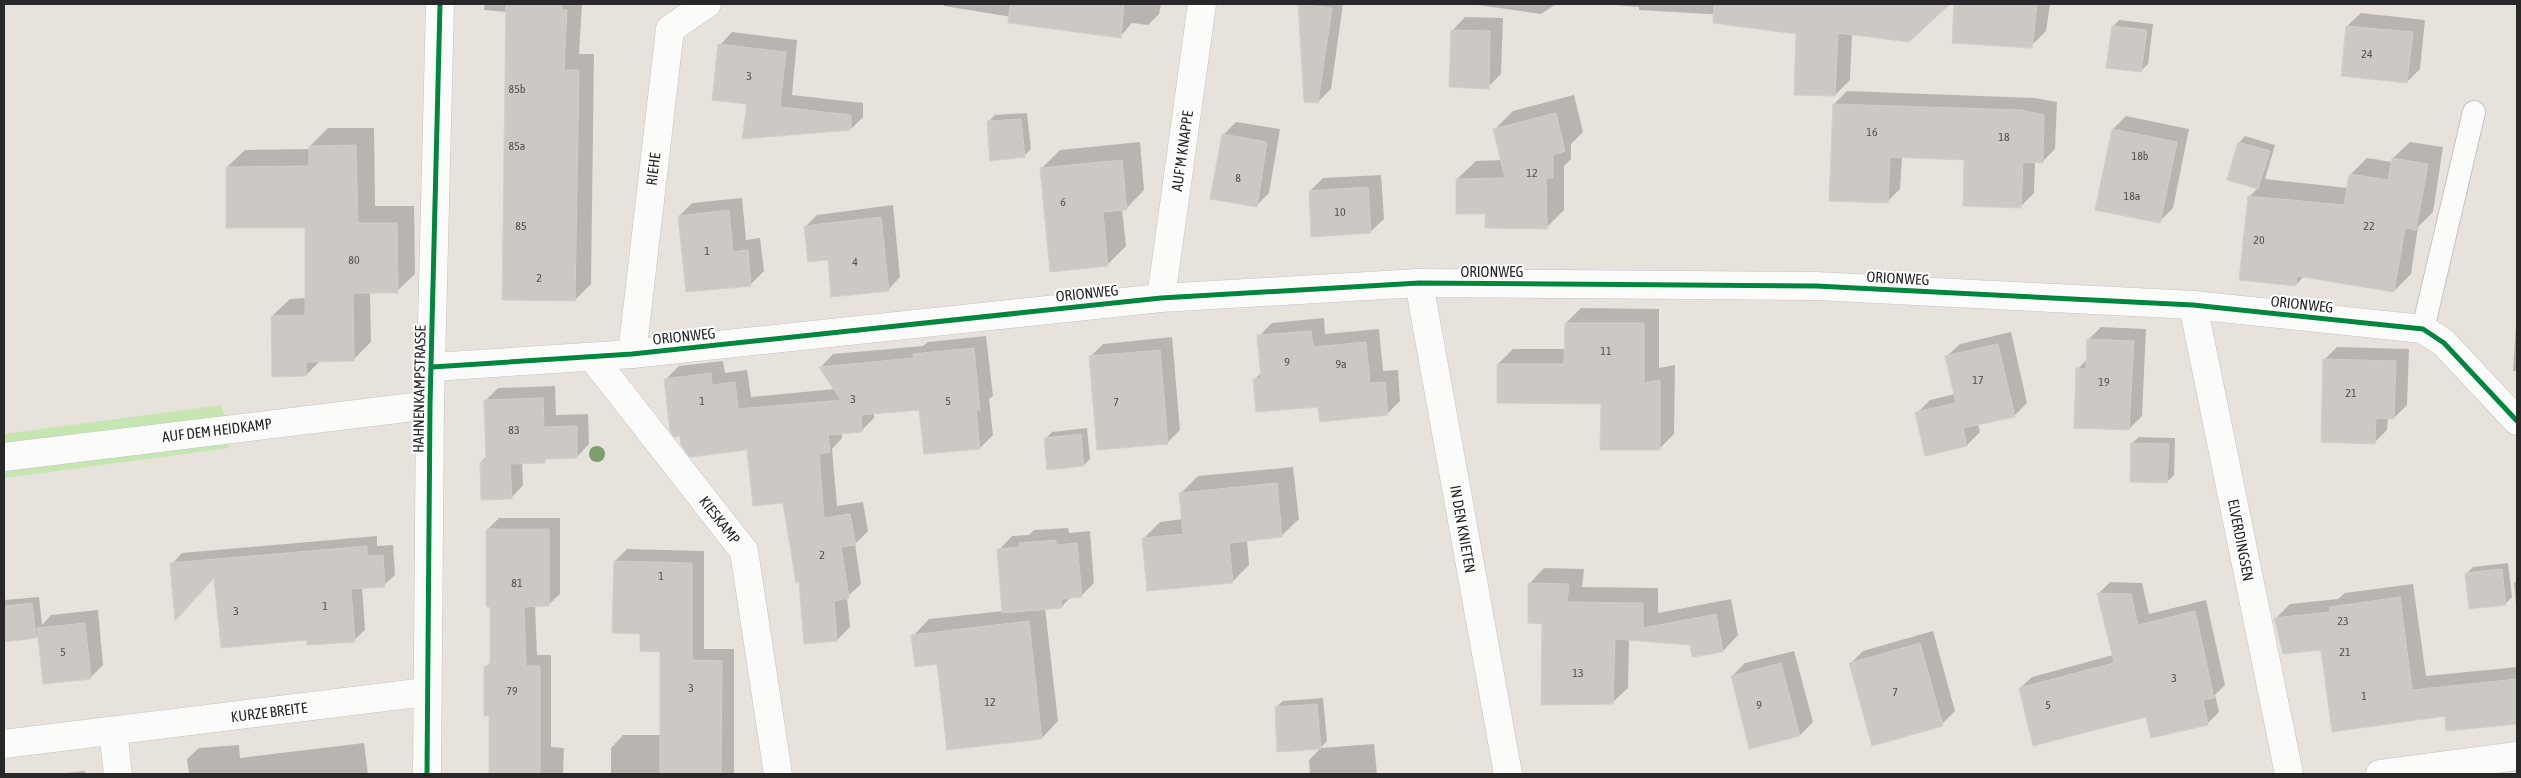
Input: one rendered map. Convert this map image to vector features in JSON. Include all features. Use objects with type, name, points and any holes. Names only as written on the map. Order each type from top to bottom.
[{"type":"street","name":"HAHNENKAMPSTRASSE","points":[[427,774],[426,692],[430,404],[440,4]]},
{"type":"street","name":"RIEHE","points":[[632,354],[670,29],[707,4]]},
{"type":"street","name":"AUF'M KNAPPE","points":[[1161,298],[1202,4]]},
{"type":"street","name":"ORIONWEG","points":[[432,367],[593,358],[1161,298],[1418,283],[1816,286],[2194,305],[2423,330],[2444,343],[2517,421]]},
{"type":"street","name":"IN DEN KNIETEN","points":[[1418,283],[1508,774]]},
{"type":"street","name":"ELVERDINGSEN","points":[[2194,305],[2288,774]]},
{"type":"street","name":"KIESKAMP","points":[[593,358],[744,551],[778,774]]},
{"type":"street","name":"AUF DEM HEIDKAMP","points":[[4,457],[430,404]]},
{"type":"street","name":"KURZE BREITE","points":[[4,744],[426,692]]},
{"type":"street","points":[[113,731],[118,774]]},
{"type":"street","points":[[2380,774],[2517,756]]},
{"type":"lane","points":[[2423,330],[2474,112]]},
{"type":"green space","points":[[222,405],[229,448],[4,478],[4,434]]},
{"type":"building","points":[[506,4],[562,4],[562,10],[567,10],[564,70],[579,70],[575,301],[502,300]]},
{"type":"building","points":[[1010,4],[1124,4],[1121,38],[1008,23]]},
{"type":"building","points":[[1298,4],[1332,8],[1318,103],[1304,102]]},
{"type":"building","points":[[1714,4],[1950,4],[1909,42],[1838,33],[1835,96],[1794,95],[1796,34],[1713,23]]},
{"type":"building","points":[[1954,4],[2037,4],[2032,48],[1952,43]]},
{"type":"building","points":[[2112,26],[2147,30],[2141,72],[2106,68]]},
{"type":"building","points":[[2346,26],[2413,32],[2407,83],[2341,76]]},
{"type":"building","points":[[1451,30],[1490,31],[1489,89],[1449,87]]},
{"type":"building","points":[[718,44],[786,52],[780,107],[851,115],[851,130],[742,139],[747,104],[712,100]]},
{"type":"building","points":[[1833,104],[2021,110],[2044,115],[2043,163],[2023,162],[2021,208],[1963,206],[1964,160],[1890,157],[1888,203],[1829,201]]},
{"type":"building","points":[[1556,113],[1565,151],[1553,155],[1553,178],[1546,178],[1547,229],[1485,228],[1485,214],[1456,214],[1456,179],[1505,178],[1493,129]]},
{"type":"building","points":[[1021,119],[1025,157],[990,161],[987,121]]},
{"type":"building","points":[[2112,129],[2177,142],[2160,223],[2095,210]]},
{"type":"building","points":[[1222,134],[1267,142],[1257,207],[1210,199]]},
{"type":"building","points":[[2238,142],[2270,151],[2258,189],[2227,180]]},
{"type":"building","points":[[356,145],[358,223],[397,223],[398,293],[353,293],[354,361],[306,362],[306,376],[272,377],[271,316],[305,315],[305,228],[226,228],[226,167],[309,166],[309,146]]},
{"type":"building","points":[[2392,158],[2428,164],[2416,230],[2405,228],[2394,292],[2297,276],[2296,286],[2239,280],[2248,196],[2344,205],[2349,174],[2388,180]]},
{"type":"building","points":[[1122,160],[1127,210],[1103,212],[1108,266],[1050,272],[1040,168]]},
{"type":"building","points":[[1368,187],[1371,233],[1311,237],[1309,191]]},
{"type":"building","points":[[729,210],[733,252],[748,250],[751,286],[686,292],[678,216]]},
{"type":"building","points":[[881,217],[889,291],[831,297],[828,260],[808,262],[804,226]]},
{"type":"building","points":[[1565,323],[1644,323],[1644,383],[1660,380],[1660,450],[1600,450],[1601,404],[1497,403],[1497,364],[1564,364]]},
{"type":"building","points":[[1311,331],[1313,347],[1366,342],[1370,383],[1385,382],[1388,415],[1320,422],[1318,407],[1256,412],[1253,379],[1261,378],[1257,335]]},
{"type":"building","points":[[2087,339],[2134,341],[2129,430],[2074,428],[2076,368],[2086,369]]},
{"type":"building","points":[[1998,344],[2015,417],[1963,428],[1967,446],[1925,456],[1915,412],[1956,403],[1945,356]]},
{"type":"building","points":[[974,348],[980,410],[976,410],[980,449],[924,454],[919,410],[861,415],[862,432],[828,435],[830,452],[819,454],[824,518],[850,514],[856,545],[841,547],[849,598],[834,601],[837,641],[804,644],[799,582],[796,583],[783,503],[753,506],[747,450],[690,457],[681,445],[680,436],[674,437],[670,431],[664,379],[711,373],[712,385],[735,382],[738,409],[841,400],[819,367],[914,358],[913,354]]},
{"type":"building","points":[[1160,350],[1168,444],[1097,450],[1089,356]]},
{"type":"building","points":[[2323,359],[2396,361],[2394,419],[2376,418],[2375,444],[2321,442]]},
{"type":"building","points":[[543,398],[544,427],[577,426],[577,458],[545,459],[545,463],[510,464],[512,499],[481,500],[480,462],[486,461],[484,400]]},
{"type":"building","points":[[1081,434],[1084,466],[1047,470],[1044,438]]},
{"type":"building","points":[[2131,443],[2169,444],[2167,483],[2130,482]]},
{"type":"building","points":[[1277,483],[1282,537],[1229,543],[1233,583],[1147,591],[1142,538],[1183,534],[1179,493]]},
{"type":"building","points":[[486,529],[549,529],[549,606],[524,607],[526,666],[540,666],[540,774],[489,774],[489,716],[484,716],[484,666],[490,666],[490,607],[486,607]]},
{"type":"building","points":[[1056,540],[1056,545],[1077,543],[1082,597],[1061,599],[1062,608],[1002,613],[997,549],[1020,547],[1019,543]]},
{"type":"building","points":[[367,546],[367,556],[383,555],[385,587],[351,589],[355,642],[307,645],[307,640],[221,648],[214,578],[175,621],[170,563]]},
{"type":"building","points":[[614,561],[692,563],[692,660],[722,661],[721,774],[660,774],[660,652],[640,651],[640,634],[612,633]]},
{"type":"building","points":[[2502,569],[2506,605],[2469,609],[2465,573]]},
{"type":"building","points":[[1528,583],[1569,584],[1567,602],[1643,603],[1643,628],[1716,614],[1723,652],[1692,657],[1690,645],[1615,639],[1613,704],[1541,705],[1542,624],[1528,623]]},
{"type":"building","points":[[2097,593],[2131,594],[2138,625],[2195,611],[2214,698],[2203,700],[2208,725],[2151,738],[2146,717],[2033,746],[2019,688],[2114,663]]},
{"type":"building","points":[[2400,597],[2412,690],[2517,679],[2517,724],[2446,731],[2445,716],[2332,732],[2321,650],[2283,654],[2274,618],[2330,612],[2329,607]]},
{"type":"building","points":[[32,603],[36,638],[4,642],[4,606]]},
{"type":"building","points":[[1029,621],[1042,739],[947,750],[937,664],[915,667],[911,635]]},
{"type":"building","points":[[85,623],[91,679],[43,684],[37,628]]},
{"type":"building","points":[[1920,643],[1943,726],[1872,746],[1849,663]]},
{"type":"building","points":[[1781,663],[1800,736],[1749,749],[1731,676]]},
{"type":"building","points":[[1317,704],[1321,749],[1277,752],[1275,707]]},
{"type":"cycle path","points":[[427,774],[430,405],[440,4]]},
{"type":"cycle path","points":[[432,367],[632,354],[1161,298],[1419,283],[1816,286],[2193,305],[2423,329],[2444,343],[2517,421]]}]
